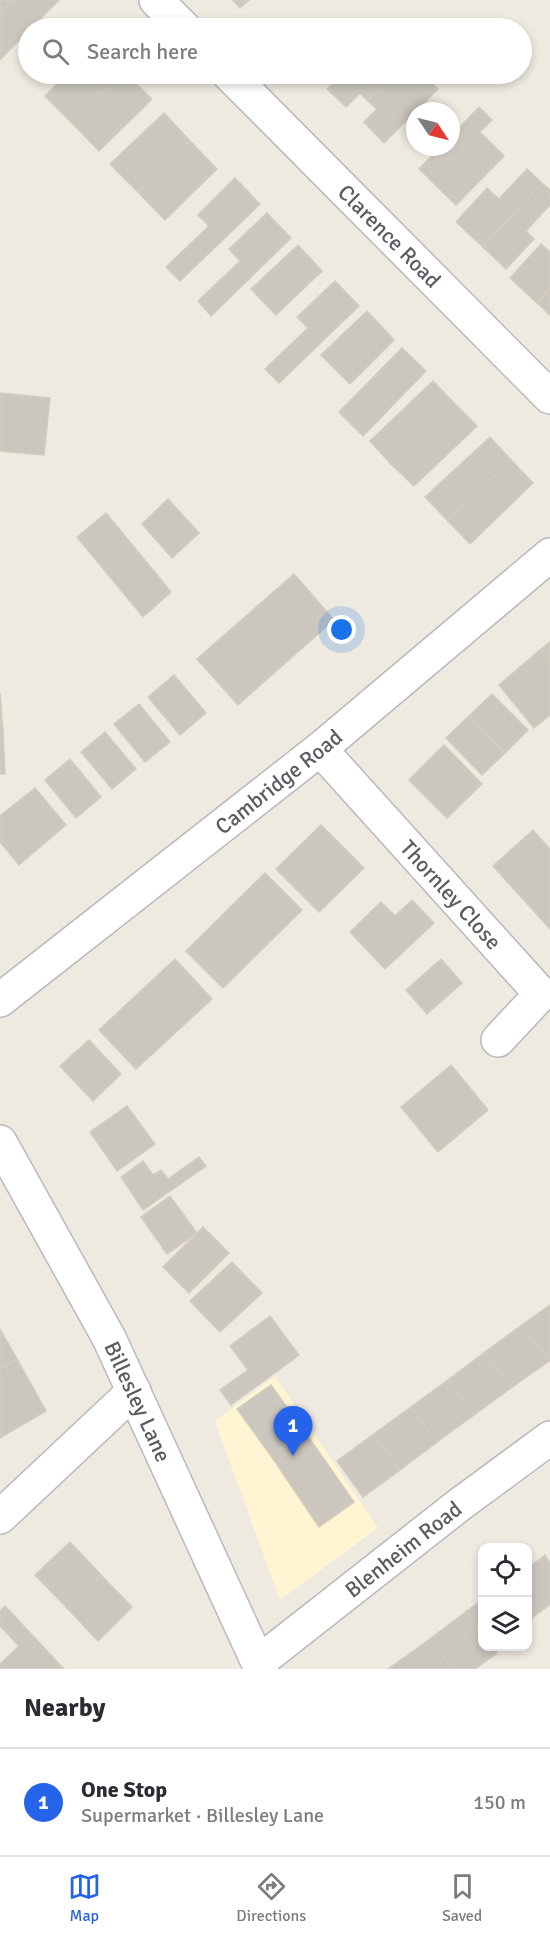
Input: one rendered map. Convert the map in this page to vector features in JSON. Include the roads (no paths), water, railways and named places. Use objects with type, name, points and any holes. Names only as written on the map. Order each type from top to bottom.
[{"type":"street","points":[[156,0],[174,18]]},
{"type":"street","name":"Clarence Road","points":[[239,84],[550,397]]},
{"type":"street","name":"Cambridge Road","points":[[0,1000],[320,748],[550,555]]},
{"type":"street","name":"Thornley Close","points":[[320,748],[541,994],[498,1040]]},
{"type":"street","name":"Billesley Lane","points":[[0,1142],[109,1338],[260,1666]]},
{"type":"street","points":[[0,1517],[134,1392]]},
{"type":"street","name":"Blenheim Road","points":[[260,1666],[459,1505],[550,1438]]},
{"type":"place","name":"One Stop","points":[[293,1456]]}]
